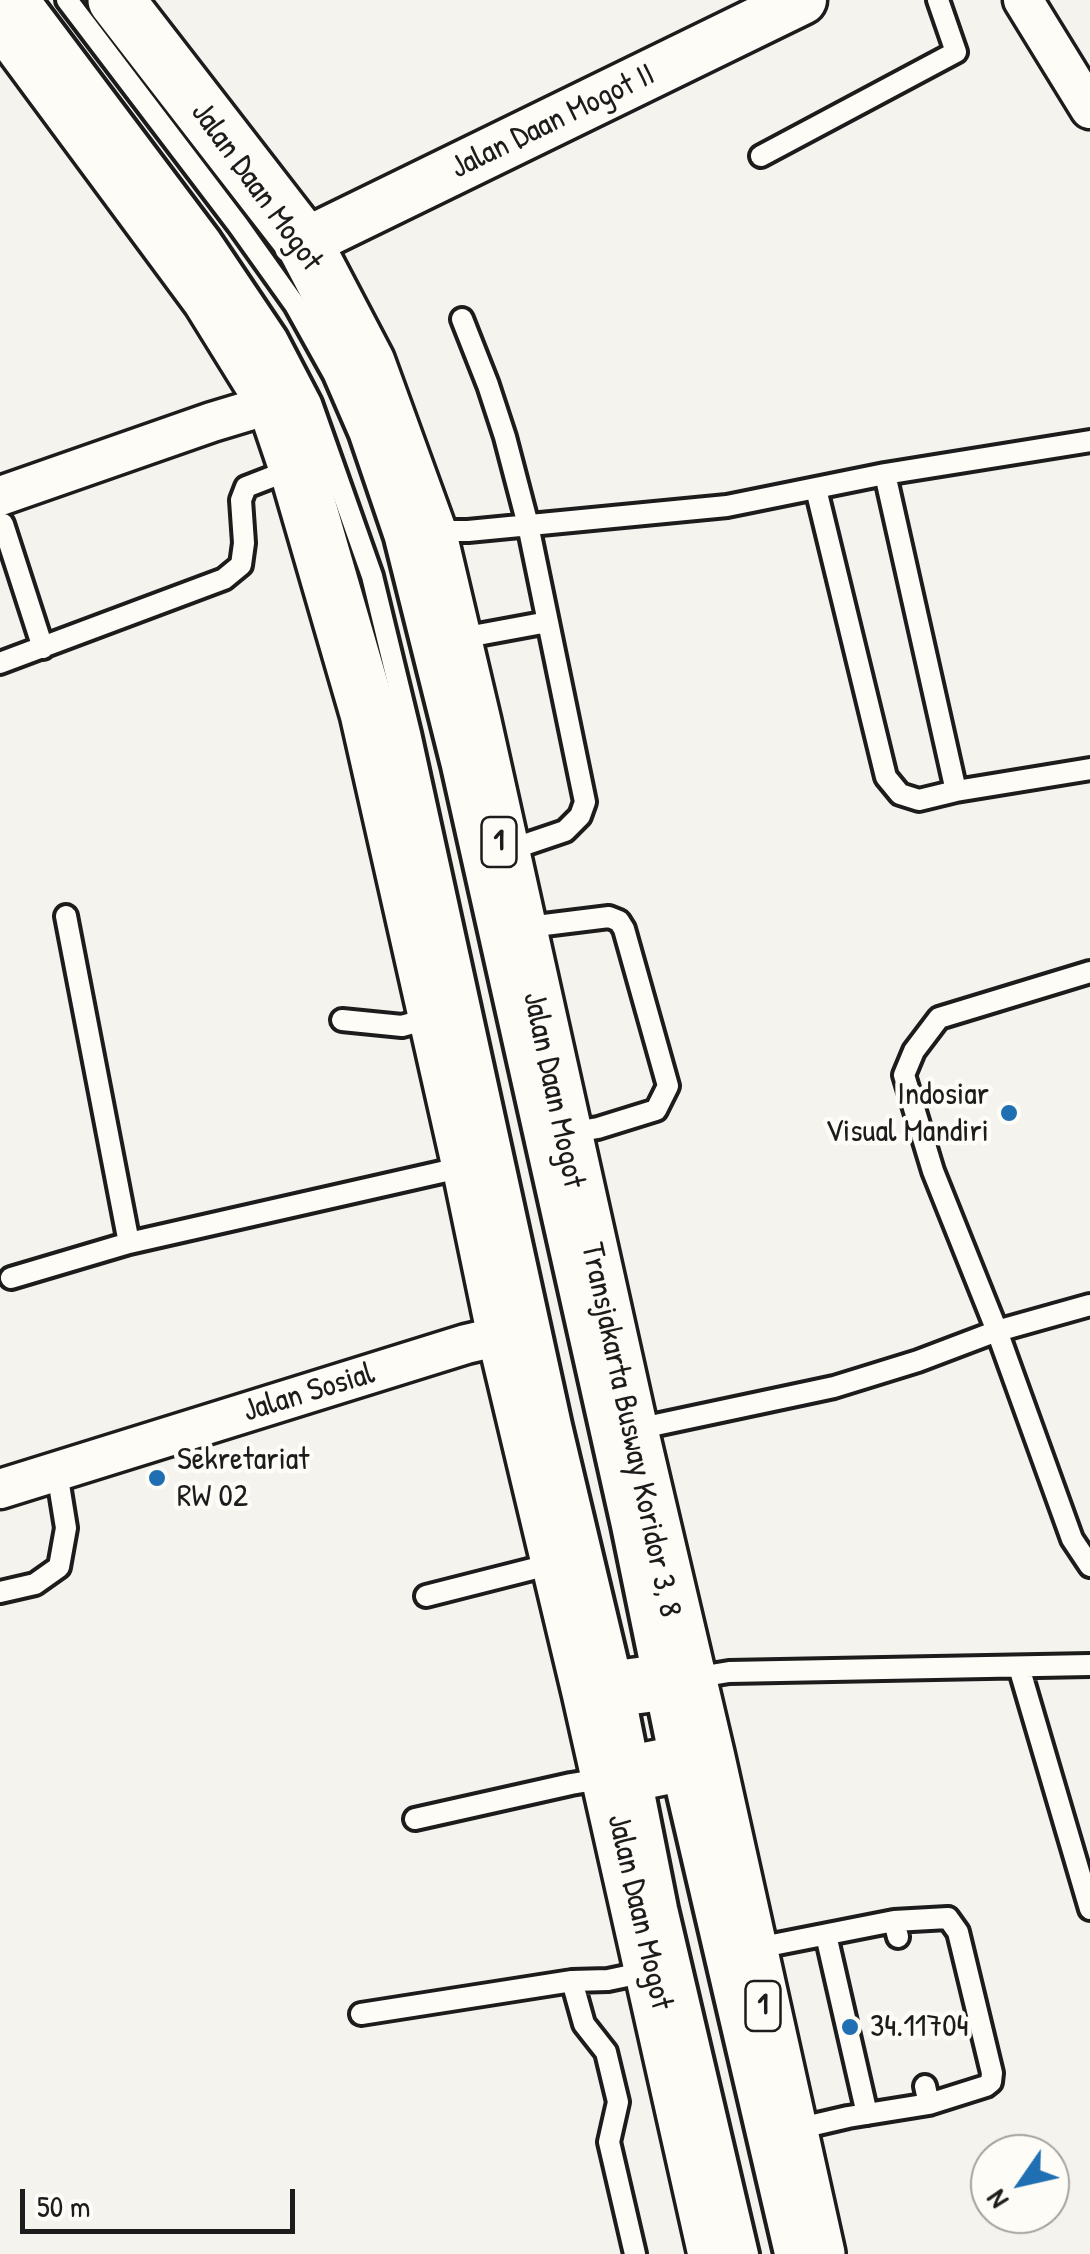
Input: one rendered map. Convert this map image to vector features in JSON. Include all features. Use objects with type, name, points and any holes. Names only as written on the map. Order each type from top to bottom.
[{"type":"highway","name":"Jalan Daan Mogot","points":[[116,0],[304,244],[367,363],[428,531],[630,1430],[639,1685],[657,1768],[652,1971],[716,2254]]},
{"type":"highway","name":"Jalan Daan Mogot","points":[[0,14],[210,298],[274,403],[297,468],[368,713],[558,1562],[639,1685],[657,1768],[750,1950],[817,2254]]},
{"type":"street","name":"Jalan Daan Mogot II","points":[[304,244],[802,0]]},
{"type":"street","points":[[1023,0],[1090,109]]},
{"type":"street","points":[[2,510],[194,428],[274,403]]},
{"type":"street","name":"Jalan Sosial","points":[[1,1488],[505,1335]]},
{"type":"lane","name":"Transjakarta Busway Koridor 3, 8","points":[[31,0],[210,238],[276,336],[312,404],[372,576],[561,1425],[639,1685]]},
{"type":"lane","name":"Transjakarta Busway Koridor 3, 8","points":[[67,0],[295,305],[334,375],[360,434],[396,538],[452,766],[618,1507],[639,1685]]},
{"type":"lane","points":[[761,156],[956,52],[938,0]]},
{"type":"lane","points":[[462,319],[500,420],[528,525],[585,802],[580,816],[565,830],[501,852]]},
{"type":"lane","points":[[428,531],[468,531],[727,506],[885,474],[1090,442]]},
{"type":"lane","points":[[0,663],[224,579],[240,565],[244,543],[241,500],[246,487],[297,468]]},
{"type":"lane","points":[[885,474],[956,791]]},
{"type":"lane","points":[[816,489],[886,777],[900,794],[920,800],[1090,769]]},
{"type":"lane","points":[[2,510],[43,648]]},
{"type":"lane","points":[[454,640],[548,622]]},
{"type":"lane","points":[[66,916],[129,1243]]},
{"type":"lane","points":[[518,928],[609,917],[619,921],[668,1086],[656,1110],[598,1128],[562,1134]]},
{"type":"lane","points":[[1090,972],[939,1018],[914,1050],[904,1075],[933,1171],[998,1331],[1072,1539],[1090,1566]]},
{"type":"lane","points":[[342,1020],[402,1026],[436,1017]]},
{"type":"lane","points":[[11,1278],[129,1243],[470,1166]]},
{"type":"lane","points":[[630,1430],[834,1387],[998,1331],[1090,1305]]},
{"type":"lane","points":[[0,1592],[36,1584],[58,1567],[66,1528],[57,1472]]},
{"type":"lane","points":[[426,1596],[558,1562]]},
{"type":"lane","points":[[639,1685],[729,1672],[1090,1665]]},
{"type":"lane","points":[[1020,1667],[1090,1909]]},
{"type":"lane","points":[[416,1819],[657,1768]]},
{"type":"lane","points":[[657,1768],[667,1908],[748,2254]]},
{"type":"lane","points":[[657,1768],[785,2254]]},
{"type":"lane","points":[[750,1950],[948,1918],[958,1932],[992,2074],[986,2086],[927,2095],[867,2114],[790,2131]]},
{"type":"lane","points":[[826,1936],[867,2114]]},
{"type":"lane","points":[[362,2014],[652,1971]]},
{"type":"lane","points":[[572,1982],[584,2024],[606,2052],[618,2102],[609,2142],[635,2254]]},
{"type":"place","name":"Indosiar Visual Mandiri","points":[[1009,1113]]},
{"type":"place","name":"Sekretariat RW 02","points":[[157,1478]]},
{"type":"place","name":"34.11704","points":[[850,2027]]}]
